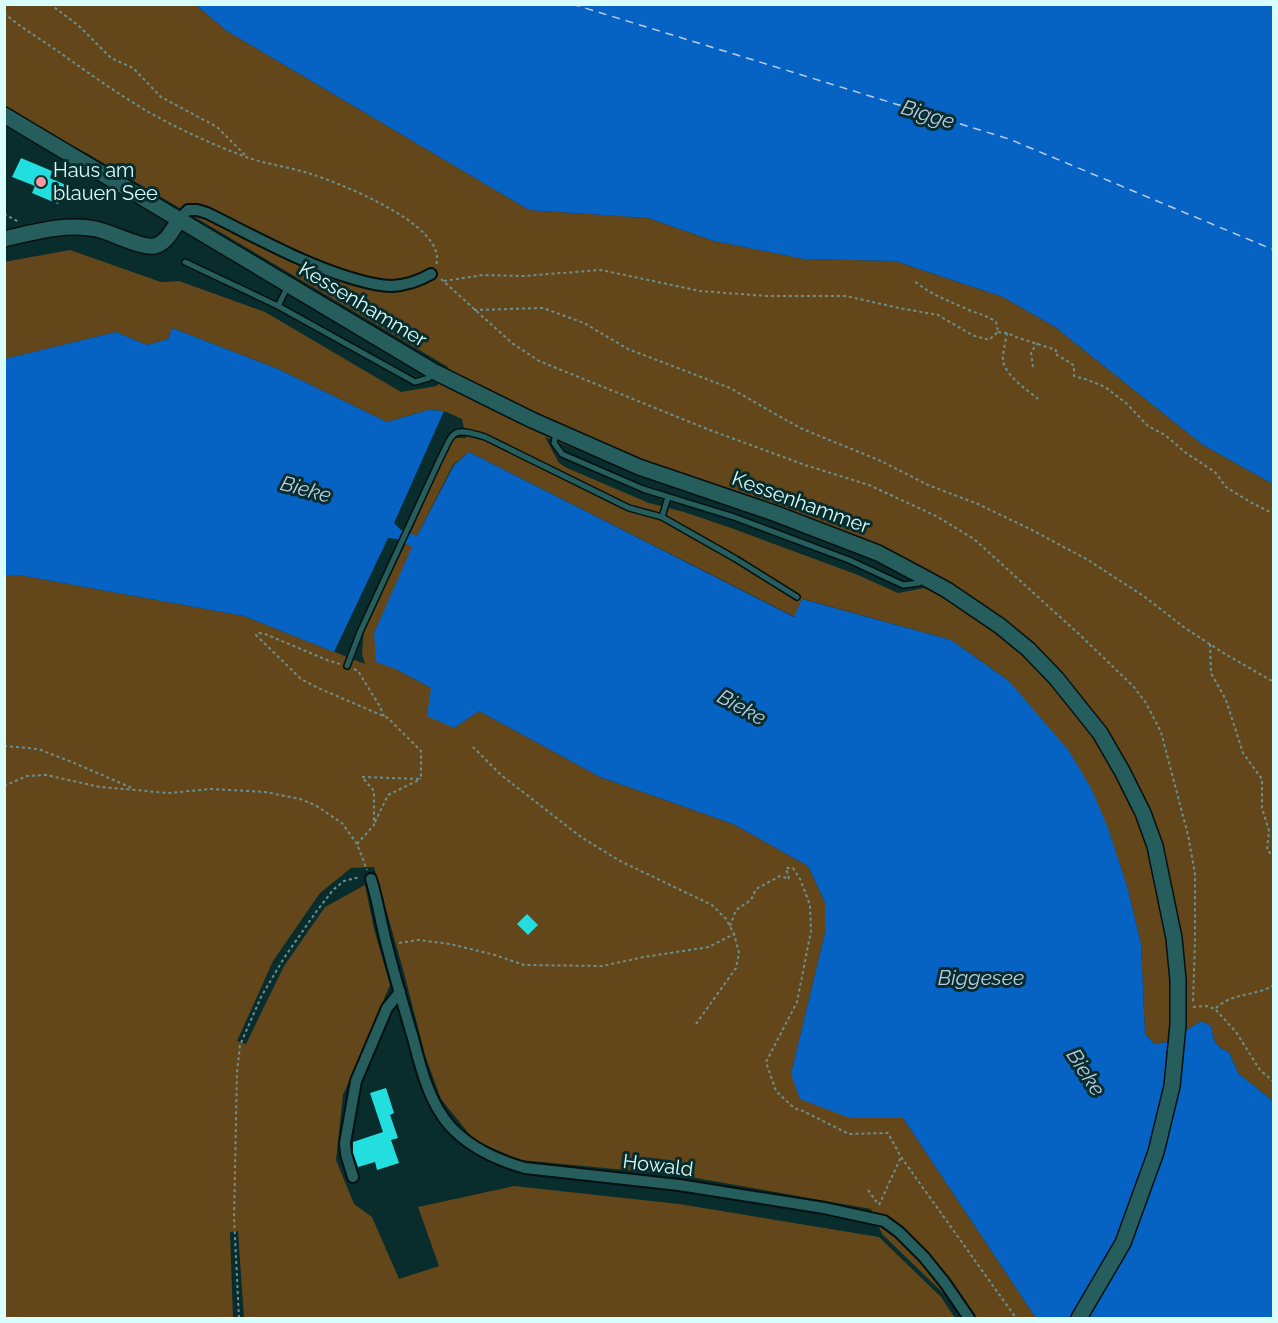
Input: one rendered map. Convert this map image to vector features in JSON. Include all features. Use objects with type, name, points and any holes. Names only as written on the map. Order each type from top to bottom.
[{"type":"main road","name":"Kessenhammer","points":[[4,115],[433,371],[556,431],[639,467],[774,513],[878,553],[925,578],[1000,626],[1056,678],[1101,733],[1143,813],[1163,878],[1174,938],[1178,980],[1178,1025],[1172,1086],[1156,1152],[1123,1244],[1079,1318]]},
{"type":"main road","points":[[4,239],[64,226],[97,229],[153,246],[163,242],[179,220]]},
{"type":"street","points":[[179,220],[188,210],[207,213],[312,264],[333,273],[370,283],[392,286],[413,283],[431,274]]},
{"type":"street","name":"Howald","points":[[371,879],[426,1083],[437,1108],[467,1141],[485,1154],[525,1168],[679,1185],[824,1208],[877,1219],[890,1225],[924,1257],[969,1318]]},
{"type":"street","points":[[353,1177],[345,1143],[356,1081],[387,1008],[400,992]]},
{"type":"lane","points":[[185,262],[278,306],[415,382],[429,378],[433,371]]},
{"type":"lane","points":[[278,306],[289,285]]},
{"type":"lane","points":[[347,666],[399,546],[452,435],[458,432],[465,431],[485,438],[629,508],[662,517],[797,597]]},
{"type":"lane","points":[[556,431],[554,443],[562,454],[643,489],[734,517],[849,560],[903,585],[919,583],[925,578]]},
{"type":"lane","points":[[662,517],[668,496]]},
{"type":"path","points":[[50,4],[79,26],[111,58],[133,68],[161,97],[217,127],[247,157]]},
{"type":"path","points":[[4,13],[70,60],[167,122],[247,157],[308,173],[350,188],[404,217],[425,233],[437,254],[437,262],[431,274]]},
{"type":"path","points":[[444,281],[483,275],[523,276],[601,270],[700,291],[767,297],[846,296],[938,315],[972,335],[989,340],[998,332],[1007,333],[1056,350],[1055,354],[1074,366],[1074,376],[1105,387],[1126,403],[1148,426],[1166,435],[1186,453],[1215,472],[1226,487],[1274,514]]},
{"type":"path","points":[[913,280],[924,290],[938,297],[988,316],[996,322],[998,332]]},
{"type":"path","points":[[474,310],[543,308],[584,323],[628,349],[730,388],[800,428],[881,461],[928,485],[978,504],[1034,531],[1098,567],[1145,597],[1185,628],[1274,682]]},
{"type":"path","points":[[1007,333],[1003,361],[1009,373],[1038,399]]},
{"type":"path","points":[[1034,367],[1031,352],[1038,344]]},
{"type":"path","points":[[384,716],[358,671],[265,634],[256,635],[301,679],[388,718],[421,751],[421,779]]},
{"type":"path","points":[[1210,644],[1211,673],[1226,700],[1243,753],[1262,778],[1262,808],[1269,831],[1267,850],[1274,857]]},
{"type":"path","points":[[471,745],[501,775],[581,837],[620,861],[712,905],[726,919],[734,934],[739,953],[736,968],[696,1024]]},
{"type":"path","points":[[4,746],[38,749],[135,790]]},
{"type":"path","points":[[4,786],[27,776],[46,775],[100,787],[169,793],[211,789],[265,792],[300,799],[315,805],[342,823],[357,844],[371,879],[356,877],[344,881],[333,890],[284,958],[261,997],[240,1045],[237,1072],[234,1218],[239,1318]]},
{"type":"path","points":[[374,825],[374,791],[362,777],[421,779]]},
{"type":"path","points":[[357,844],[374,825],[388,795],[421,779]]},
{"type":"path","points":[[730,926],[736,910],[751,900],[756,890],[780,876],[789,879],[786,868],[793,868],[810,905],[811,931],[797,1002],[766,1062],[776,1091],[794,1108],[849,1134],[888,1133],[902,1157],[1016,1318]]},
{"type":"path","points":[[387,945],[419,940],[495,954],[524,966],[602,966],[709,947],[734,934]]},
{"type":"path","points":[[1215,1009],[1227,1000],[1253,994],[1274,985]]},
{"type":"path","points":[[1193,1006],[1207,1006],[1215,1009],[1236,1032],[1260,1070],[1274,1082]]},
{"type":"path","points":[[877,1219],[879,1205],[902,1157]]},
{"type":"path","points":[[868,1190],[879,1205]]},
{"type":"shaded area","points":[[5,5],[196,5],[227,31],[529,210],[648,218],[714,241],[804,259],[895,261],[1003,297],[1055,327],[1203,445],[1273,484],[1273,1101],[1238,1073],[1229,1052],[1220,1048],[1216,1042],[1211,1026],[1201,1021],[1167,1042],[1154,1044],[1145,1034],[1141,944],[1127,886],[1108,829],[1009,681],[951,640],[803,599],[795,617],[469,452],[453,465],[417,536],[410,534],[453,438],[466,438],[462,419],[444,411],[428,410],[387,422],[278,369],[172,328],[168,339],[147,345],[116,332],[5,359],[4,262],[70,250],[161,282],[179,281],[265,312],[401,392],[437,386],[448,367],[90,155],[5,111]],"holes":[[[545,437],[639,474],[851,549],[929,587],[898,593],[858,575],[734,529],[649,503],[559,463]]]},
{"type":"shaded area","points":[[406,543],[413,547],[374,633],[396,669],[431,688],[454,728],[479,711],[600,777],[733,824],[808,866],[825,902],[825,933],[791,1074],[850,1118],[903,1118],[1036,1318],[963,1318],[943,1293],[882,1234],[871,1209],[679,1175],[520,1160],[474,1140],[441,1099],[425,1055],[374,867],[351,868],[320,893],[273,961],[237,1041],[246,1044],[284,966],[325,907],[365,885],[374,929],[390,985],[343,1095],[336,1160],[354,1204],[372,1217],[399,1279],[439,1266],[418,1207],[514,1186],[679,1204],[879,1237],[941,1297],[955,1318],[244,1318],[238,1231],[230,1232],[233,1318],[5,1318],[5,575],[19,575],[244,616],[365,664],[362,654],[364,630]]},
{"type":"water","name":"Bigge","points":[[196,5],[1273,5],[1273,484],[1203,445],[1055,327],[1003,297],[895,261],[804,259],[714,241],[648,218],[529,210],[227,31]]},
{"type":"water","name":"Biggesee","points":[[172,328],[278,369],[387,422],[428,410],[444,411],[394,523],[401,530],[417,536],[454,465],[469,452],[794,617],[802,599],[951,640],[1009,681],[1069,751],[1091,788],[1108,828],[1127,886],[1141,944],[1145,1034],[1154,1044],[1167,1042],[1201,1021],[1211,1026],[1216,1042],[1220,1048],[1229,1052],[1238,1073],[1273,1101],[1273,1318],[1036,1318],[903,1118],[850,1118],[800,1099],[791,1074],[825,933],[825,902],[808,866],[733,824],[600,777],[479,711],[454,728],[427,716],[431,688],[396,669],[376,662],[374,633],[412,547],[397,539],[388,538],[334,652],[244,616],[19,575],[5,575],[4,359],[116,332],[147,345],[168,339]]},
{"type":"building","name":"Haus am blauen See","points":[[21,158],[52,171],[50,178],[66,185],[58,204],[32,193],[35,186],[12,177]]},
{"type":"building","points":[[527,914],[538,925],[528,935],[517,924]]},
{"type":"building","points":[[386,1088],[394,1113],[390,1115],[398,1138],[391,1140],[399,1163],[377,1170],[375,1162],[358,1167],[353,1153],[353,1142],[383,1132],[370,1093]]},
{"type":"ferry route","points":[[572,4],[1009,139],[1274,250]]},
{"type":"place","name":"Haus am blauen See","points":[[41,182]]},
{"type":"water label","name":"Bieke","points":[[306,489]]},
{"type":"water label","name":"Bieke","points":[[742,707]]},
{"type":"water label","name":"Bieke","points":[[1086,1072]]}]
